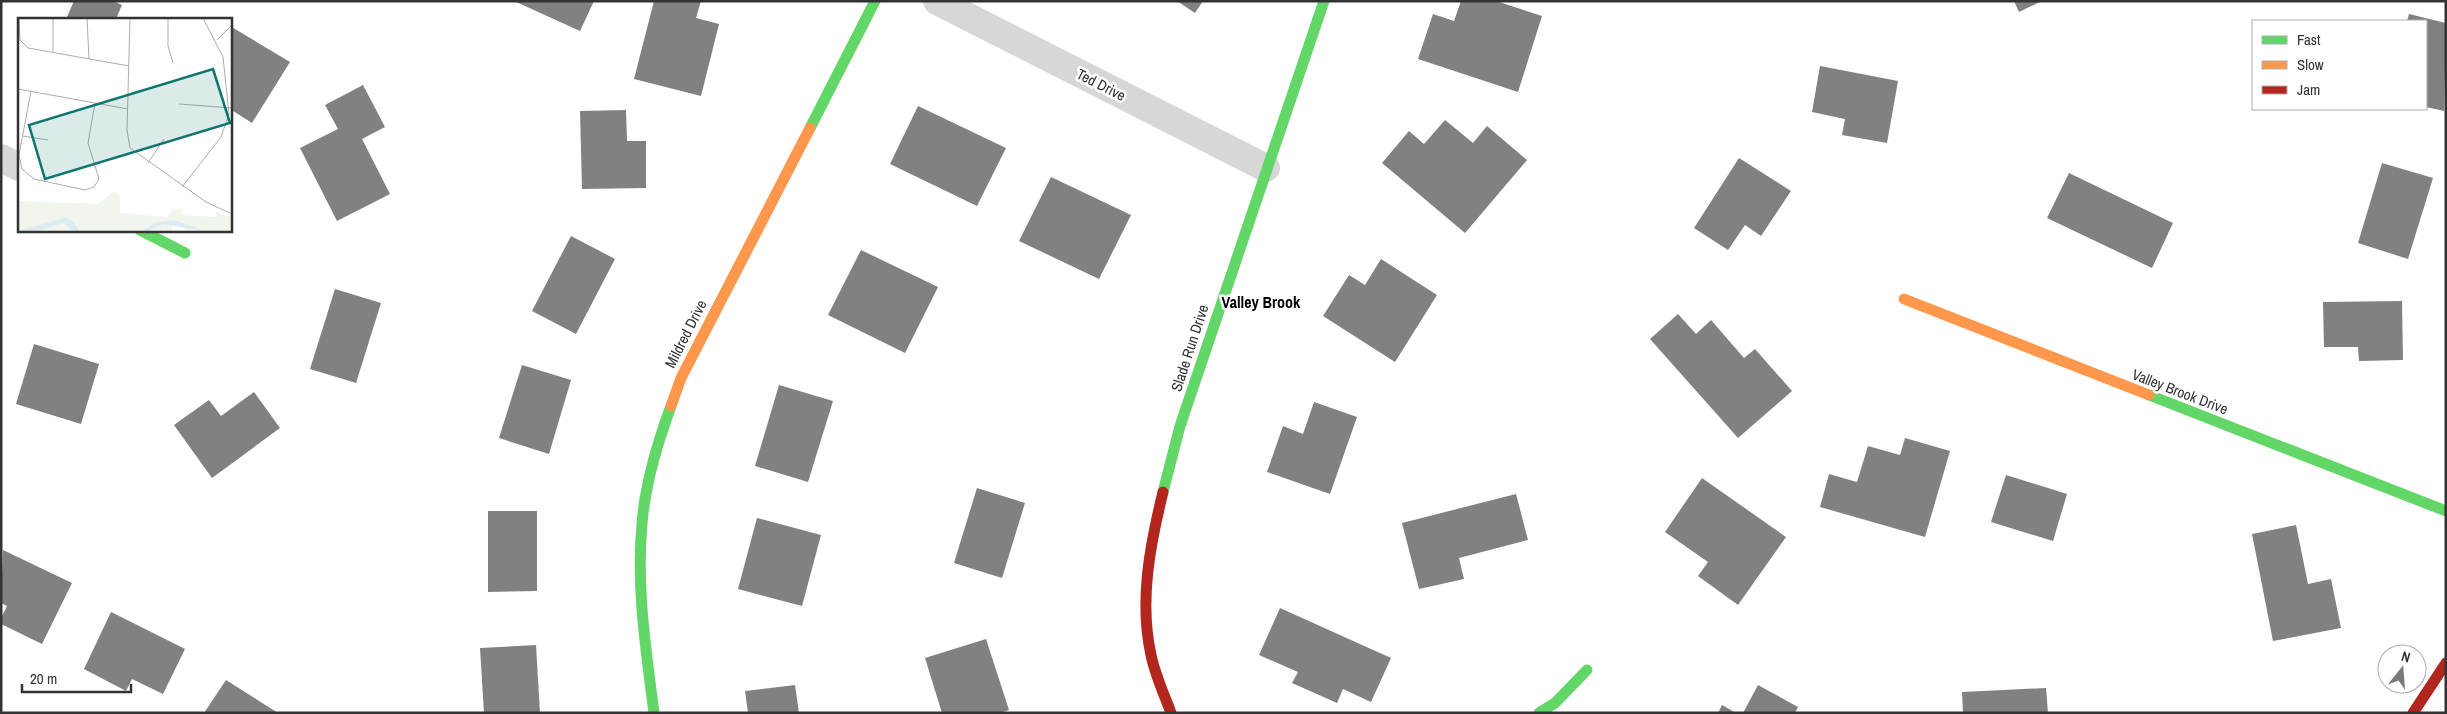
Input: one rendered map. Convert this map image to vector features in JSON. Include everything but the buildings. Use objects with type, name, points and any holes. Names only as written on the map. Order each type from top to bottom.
[{"type":"street","name":"Mildred Drive","points":[[654,713],[640,571],[645,499],[659,436],[681,378],[875,1]]},
{"type":"street","name":"Ted Drive","points":[[937,1],[1266,168]]},
{"type":"street","name":"Slade Run Drive","points":[[1171,713],[1152,655],[1146,602],[1151,542],[1180,426],[1324,1]]},
{"type":"street","points":[[1,158],[18,167]]},
{"type":"street","points":[[142,231],[185,253]]},
{"type":"street","name":"Valley Brook Drive","points":[[1904,299],[2446,511]]},
{"type":"street","points":[[2413,713],[2446,663]]},
{"type":"street","points":[[1540,713],[1555,703],[1587,670]]},
{"type":"traffic: fast","points":[[810,128],[875,1]]},
{"type":"traffic: fast","points":[[1163,492],[1180,426],[1324,1]]},
{"type":"traffic: fast","points":[[142,231],[185,253]]},
{"type":"traffic: fast","points":[[2149,395],[2446,511]]},
{"type":"traffic: fast","points":[[654,713],[641,595],[640,548],[649,479],[656,449],[671,406]]},
{"type":"traffic: fast","points":[[1539,713],[1555,703],[1587,670]]},
{"type":"traffic: slow","points":[[671,406],[681,378],[810,128]]},
{"type":"traffic: slow","points":[[1904,299],[2149,395]]},
{"type":"traffic: jam","points":[[1163,492],[1150,553],[1146,614],[1153,662],[1171,713]]},
{"type":"traffic: jam","points":[[2413,713],[2446,663]]},
{"type":"district","name":"Valley Brook","points":[[1261,302]]}]
